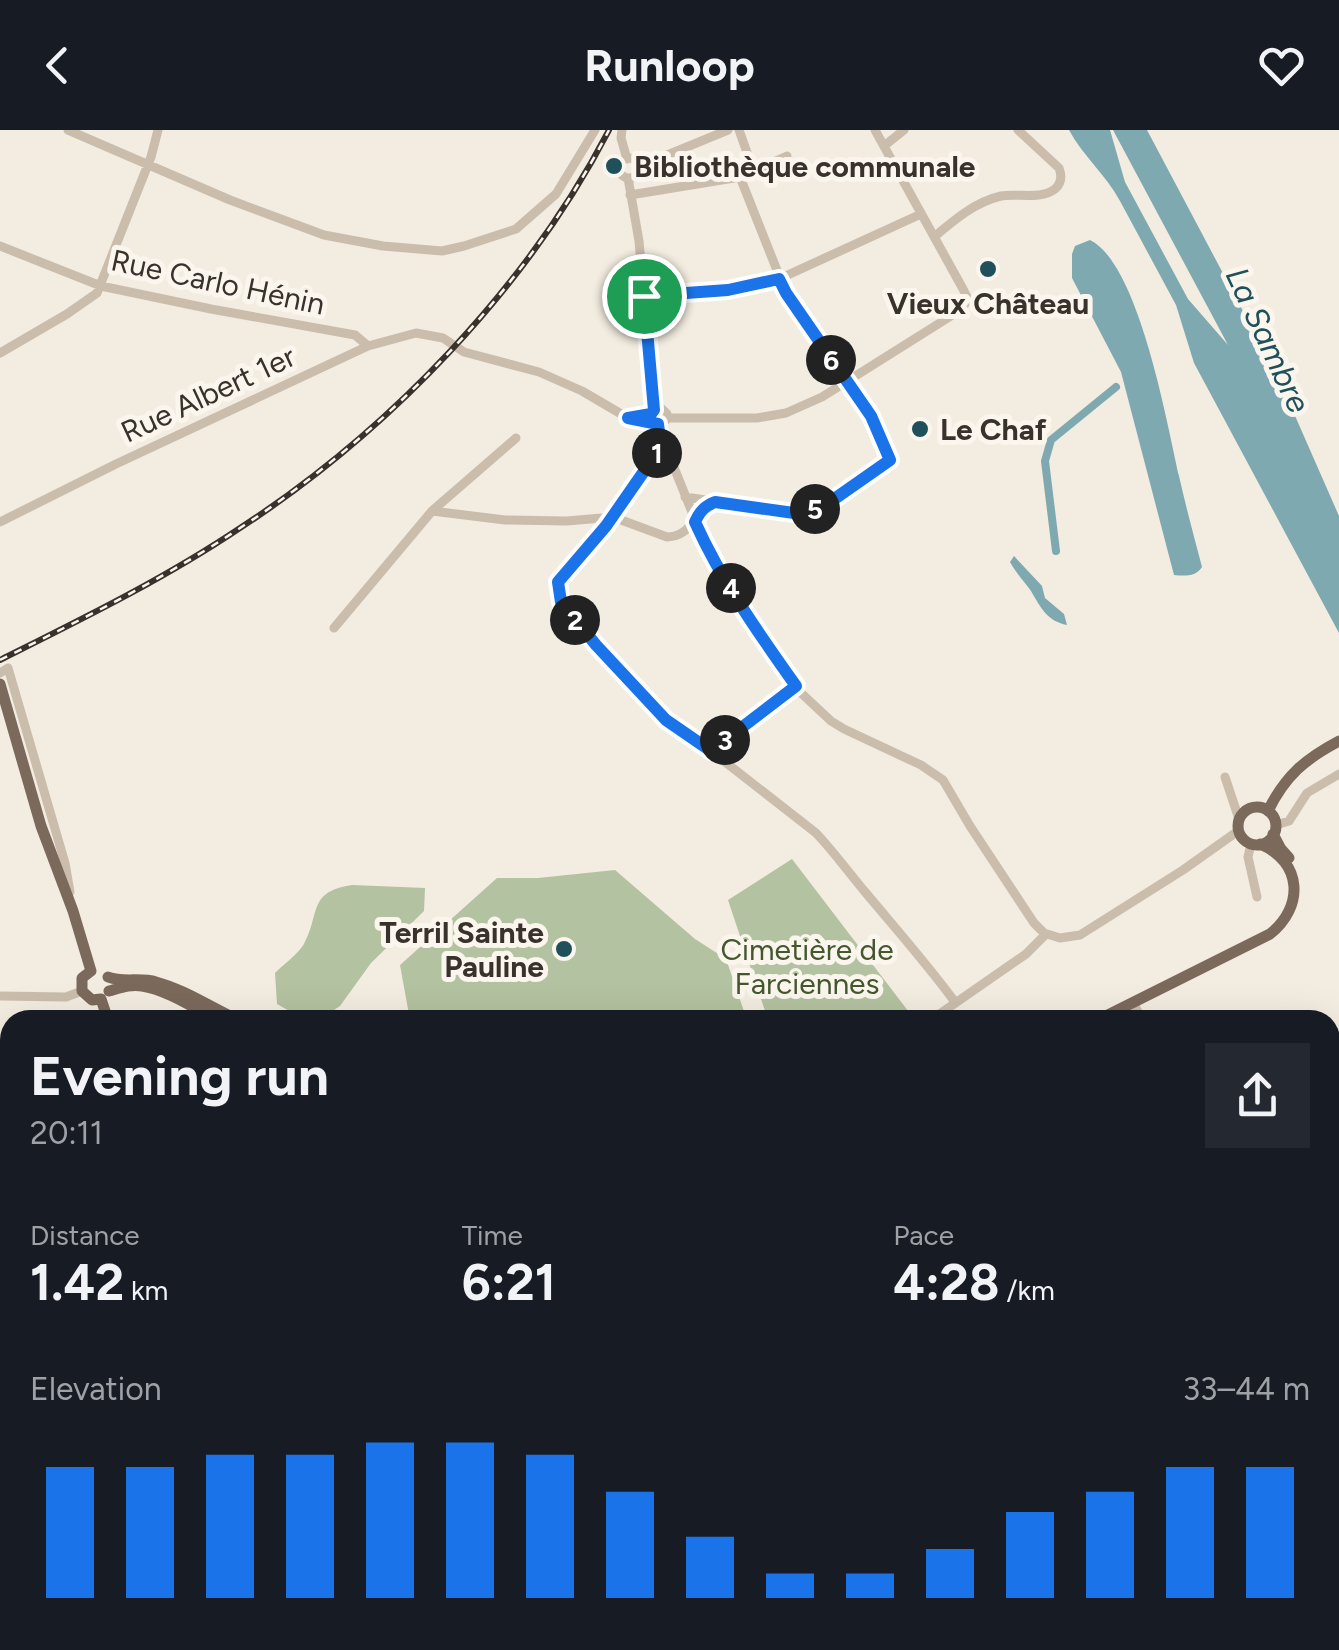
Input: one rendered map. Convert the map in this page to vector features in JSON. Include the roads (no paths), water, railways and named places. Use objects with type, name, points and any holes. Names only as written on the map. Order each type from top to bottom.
[{"type":"main road","points":[[0,684],[41,826],[92,971]]},
{"type":"main road","points":[[1138,1010],[1288,928],[1297,912],[1301,892],[1298,872],[1274,830],[1268,810],[1288,778],[1339,741]]},
{"type":"main road","points":[[1138,1010],[1284,923],[1293,904],[1294,885],[1288,868],[1276,853],[1244,840],[1238,825],[1242,814],[1251,808],[1268,810]]},
{"type":"main road","points":[[1256,844],[1269,841],[1274,830]]},
{"type":"main road","points":[[197,1010],[140,985],[126,986],[92,1000],[82,991],[82,978],[92,971],[115,980],[138,978],[158,982],[217,1010]]},
{"type":"main road","points":[[107,1010],[108,976]]},
{"type":"street","points":[[68,130],[230,200],[324,234],[383,246],[442,251],[516,229],[556,194],[595,130]]},
{"type":"street","points":[[0,353],[97,293],[158,130]]},
{"type":"street","points":[[622,130],[627,159]]},
{"type":"street","points":[[638,167],[728,130]]},
{"type":"street","points":[[739,130],[754,172]]},
{"type":"street","points":[[658,418],[773,416],[822,397],[962,310],[968,299],[875,130]]},
{"type":"street","points":[[884,146],[904,130]]},
{"type":"street","points":[[934,237],[976,205],[1001,196],[1053,191],[1059,185],[1060,168],[1018,130]]},
{"type":"street","points":[[630,195],[740,177],[787,156]]},
{"type":"street","points":[[627,159],[634,160],[638,167],[636,175],[628,178],[622,176],[619,168],[627,159]]},
{"type":"street","points":[[685,497],[801,514],[830,502],[890,460],[871,416],[779,279],[740,177]]},
{"type":"street","points":[[628,178],[639,241],[658,418],[665,445],[695,522],[761,639],[796,686],[830,721],[921,765],[943,780],[1034,922],[1046,934],[1060,938],[1080,935],[1183,870],[1238,825],[1225,777]]},
{"type":"street","points":[[644,296],[728,290],[779,279],[921,214]]},
{"type":"street","name":"Rue Carlo Hénin","points":[[0,246],[101,286],[355,335],[368,346]]},
{"type":"street","name":"Rue Albert 1er","points":[[0,522],[368,346],[416,334],[443,338],[464,352],[562,382],[628,418],[658,418]]},
{"type":"street","points":[[334,628],[432,511],[516,438]]},
{"type":"street","points":[[665,445],[558,582],[561,602],[666,720],[711,751],[831,848],[955,1002]]},
{"type":"street","points":[[432,511],[505,520],[567,521],[612,516],[667,537],[677,537],[695,522],[704,506],[715,502]]},
{"type":"street","points":[[0,673],[8,668],[65,863],[73,911]]},
{"type":"street","points":[[711,751],[796,686]]},
{"type":"street","points":[[1274,830],[1289,821],[1307,793],[1339,774]]},
{"type":"street","points":[[1256,844],[1248,857],[1257,897]]},
{"type":"street","points":[[944,1010],[1026,954],[1046,934]]},
{"type":"street","points":[[0,996],[66,997],[82,991]]},
{"type":"water","points":[[1069,130],[1110,130],[1125,182],[1188,299],[1228,345],[1113,130],[1147,130],[1278,377],[1339,516],[1339,633],[1194,363],[1176,305],[1114,192]]},
{"type":"water","points":[[1090,240],[1107,255],[1137,311],[1202,567],[1193,574],[1174,575],[1121,372],[1072,278],[1075,246]]},
{"type":"water","points":[[1014,556],[1042,586],[1045,598],[1064,614],[1067,625],[1049,617],[1042,608],[1010,562]]},
{"type":"waterway","points":[[1056,551],[1045,461],[1051,440],[1116,387]]},
{"type":"railway","points":[[0,660],[211,547],[349,448],[400,402],[495,300],[576,189],[609,130]]},
{"type":"place","name":"Bibliothèque communale","points":[[614,166]]},
{"type":"place","name":"Vieux Château","points":[[988,269]]},
{"type":"place","name":"Le Chaf","points":[[920,429]]},
{"type":"place","name":"Terril Sainte Pauline","points":[[564,949]]},
{"type":"water label","name":"La Sambre","points":[[1268,340]]},
{"type":"park label","name":"Cimetière de Farciennes","points":[[807,966]]}]
